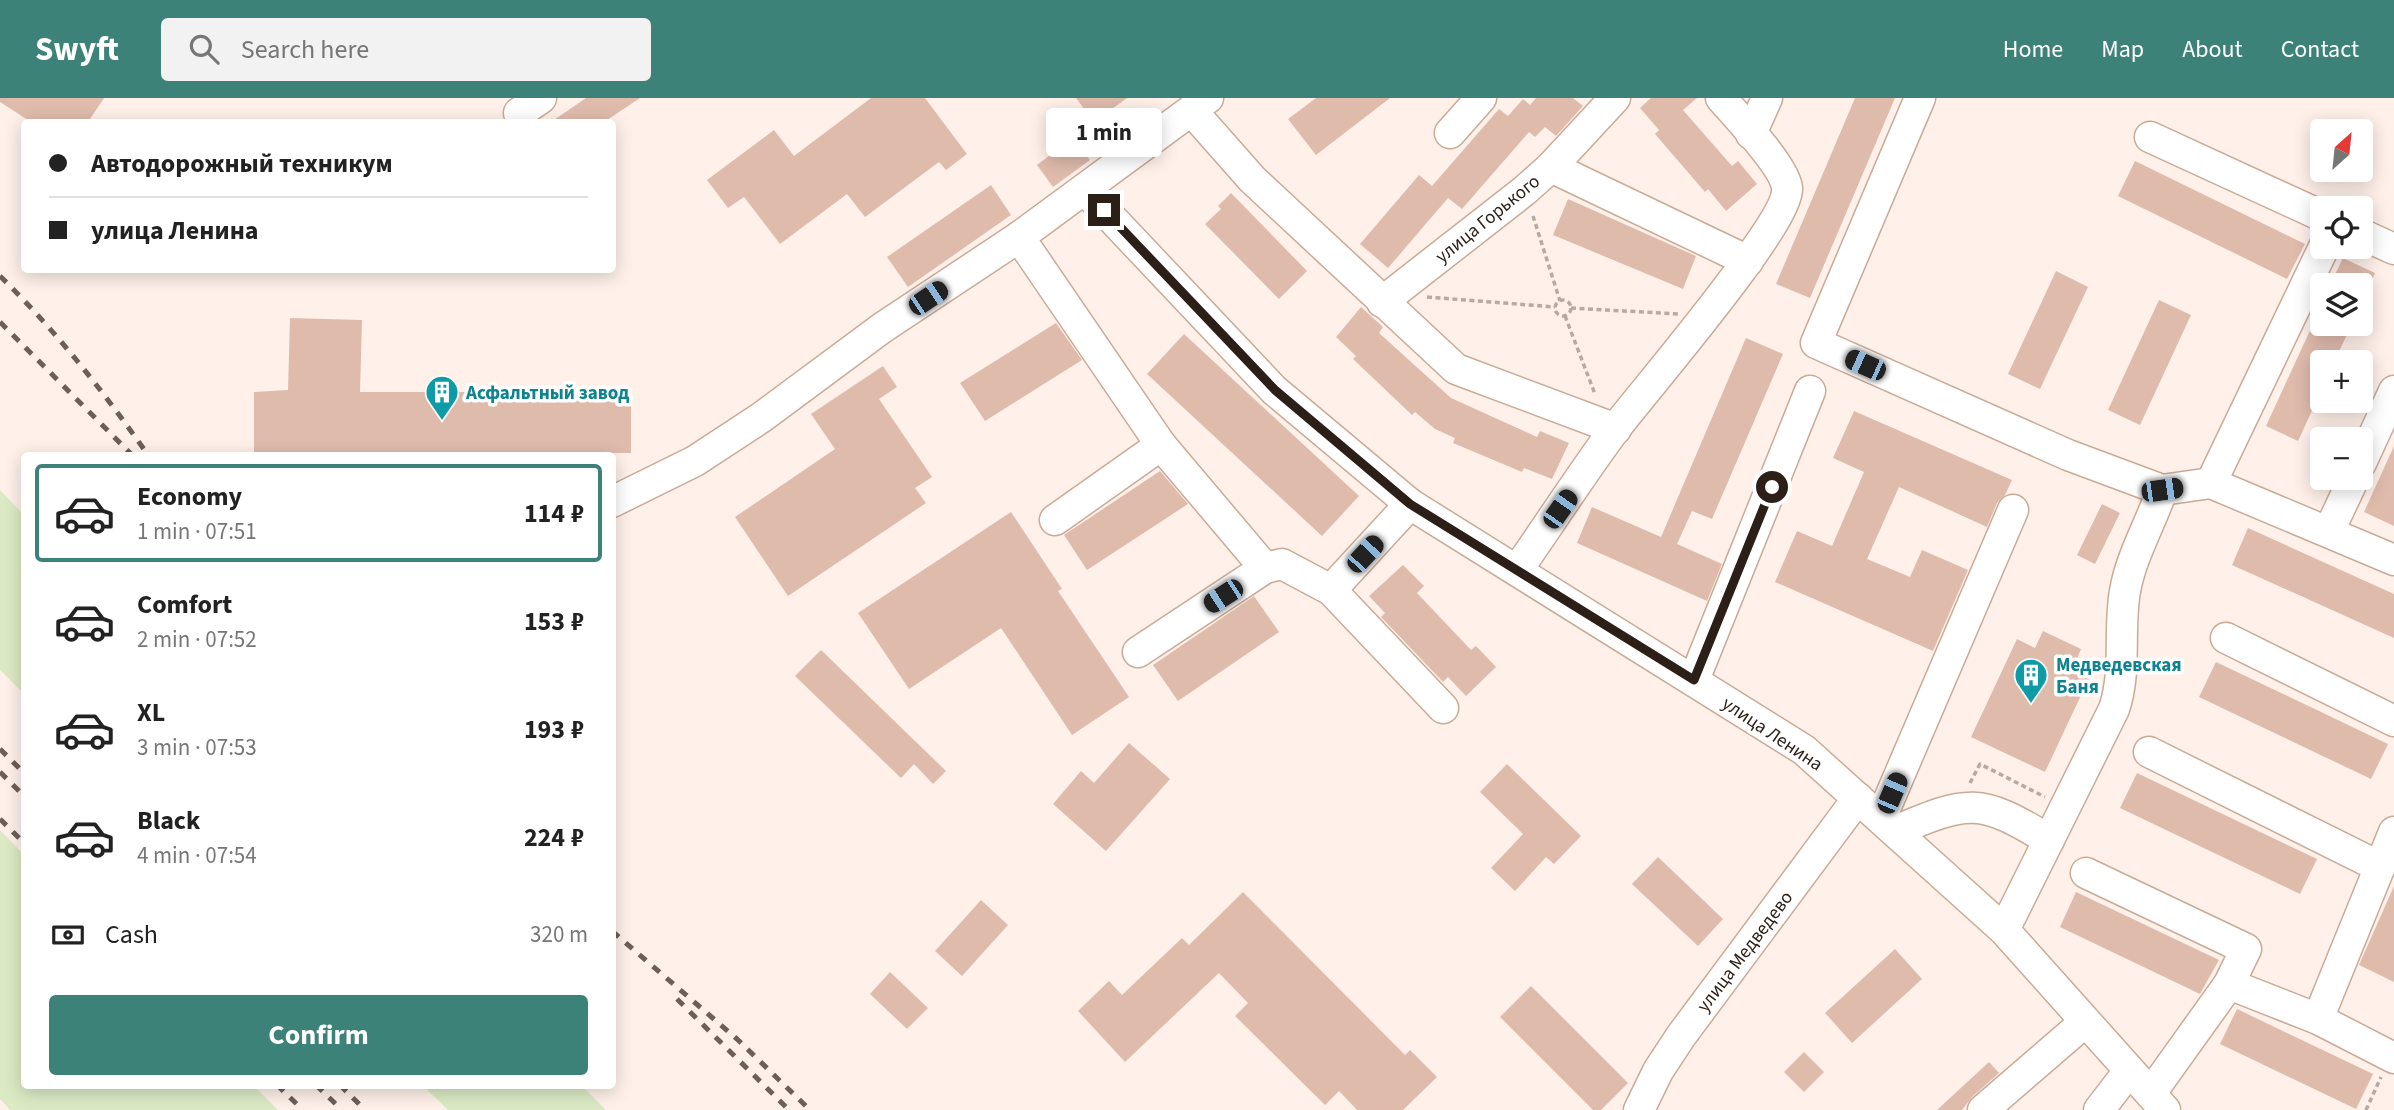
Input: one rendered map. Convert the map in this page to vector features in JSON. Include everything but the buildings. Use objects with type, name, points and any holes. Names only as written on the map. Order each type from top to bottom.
[{"type":"street","points":[[1450,132],[1481,98]]},
{"type":"street","points":[[1551,167],[1615,98]]},
{"type":"street","points":[[1518,569],[1611,427],[1748,261],[1784,201],[1787,187],[1781,172],[1721,98]]},
{"type":"street","points":[[1751,134],[1768,98]]},
{"type":"street","points":[[1920,98],[1816,343],[2068,455],[2162,490],[2211,483],[2394,560]]},
{"type":"street","points":[[616,500],[695,461],[739,432],[881,328],[1019,237],[1200,104],[1252,179],[1456,369],[1611,427]]},
{"type":"street","points":[[2150,137],[2310,210]]},
{"type":"street","name":"улица Горького","points":[[1382,302],[1551,167],[1748,261]]},
{"type":"street","name":"улица Ленина","points":[[1085,190],[1275,390],[1410,504],[1804,750],[2004,930],[2158,1102]]},
{"type":"street","points":[[1019,237],[1161,445],[1265,568]]},
{"type":"street","points":[[2373,239],[2394,249]]},
{"type":"street","points":[[2211,483],[2319,259]]},
{"type":"street","points":[[1694,680],[1810,391]]},
{"type":"street","points":[[2373,437],[2394,391]]},
{"type":"street","points":[[1055,520],[1161,445]]},
{"type":"street","points":[[2004,930],[2114,709],[2121,688],[2124,593],[2130,569],[2162,490]]},
{"type":"street","points":[[2329,531],[2348,490]]},
{"type":"street","points":[[1331,590],[1410,504]]},
{"type":"street","points":[[1888,824],[2013,510]]},
{"type":"street","points":[[1138,652],[1265,568],[1282,564],[1331,590],[1443,708]]},
{"type":"street","points":[[2226,638],[2394,721]]},
{"type":"street","points":[[2149,752],[2380,867]]},
{"type":"street","name":"улица Медведево","points":[[1639,1110],[1658,1071],[1681,1036],[1858,798]]},
{"type":"street","points":[[1888,824],[1958,807],[1983,807],[2014,818],[2049,840]]},
{"type":"street","points":[[2318,1019],[2394,832]]},
{"type":"street","points":[[2085,873],[2246,949],[2229,984],[2158,1102]]},
{"type":"street","points":[[2229,984],[2318,1019],[2394,1058]]},
{"type":"street","points":[[1983,1110],[2085,1022]]},
{"type":"street","points":[[2099,1110],[2129,1071]]},
{"type":"path","points":[[1524,191],[1560,301]]},
{"type":"path","points":[[1406,283],[1415,294],[1422,297],[1555,307]]},
{"type":"path","points":[[1555,307],[1560,301]]},
{"type":"path","points":[[1560,301],[1568,301],[1571,308]]},
{"type":"path","points":[[1555,307],[1558,314],[1565,316]]},
{"type":"path","points":[[1571,308],[1705,315]]},
{"type":"path","points":[[1565,316],[1571,308]]},
{"type":"path","points":[[1565,316],[1611,427]]},
{"type":"path","points":[[1958,807],[1980,764],[2065,808]]},
{"type":"green space","points":[[0,490],[21,512],[21,691],[0,670]]},
{"type":"green space","points":[[0,830],[21,852],[21,1089],[257,1089],[278,1110],[10,1110],[0,1099]]},
{"type":"green space","points":[[426,1089],[585,1089],[606,1110],[448,1110]]},
{"type":"railway","points":[[0,276],[78,362],[146,452]]},
{"type":"railway","points":[[0,322],[129,452]]},
{"type":"railway","points":[[0,749],[21,770]]},
{"type":"railway","points":[[0,772],[21,793]]},
{"type":"railway","points":[[0,819],[21,840]]},
{"type":"railway","points":[[616,934],[737,1039],[810,1110]]},
{"type":"railway","points":[[677,999],[789,1110]]},
{"type":"railway","points":[[281,1089],[303,1110]]},
{"type":"railway","points":[[320,1089],[342,1110]]},
{"type":"railway","points":[[344,1089],[365,1110]]},
{"type":"place","name":"Асфальтный завод","points":[[442,422]]},
{"type":"place","name":"Медведевская Баня","points":[[2031,705]]},
{"type":"route","points":[[1104,210],[1275,390],[1410,504],[1694,680],[1772,487]]}]
